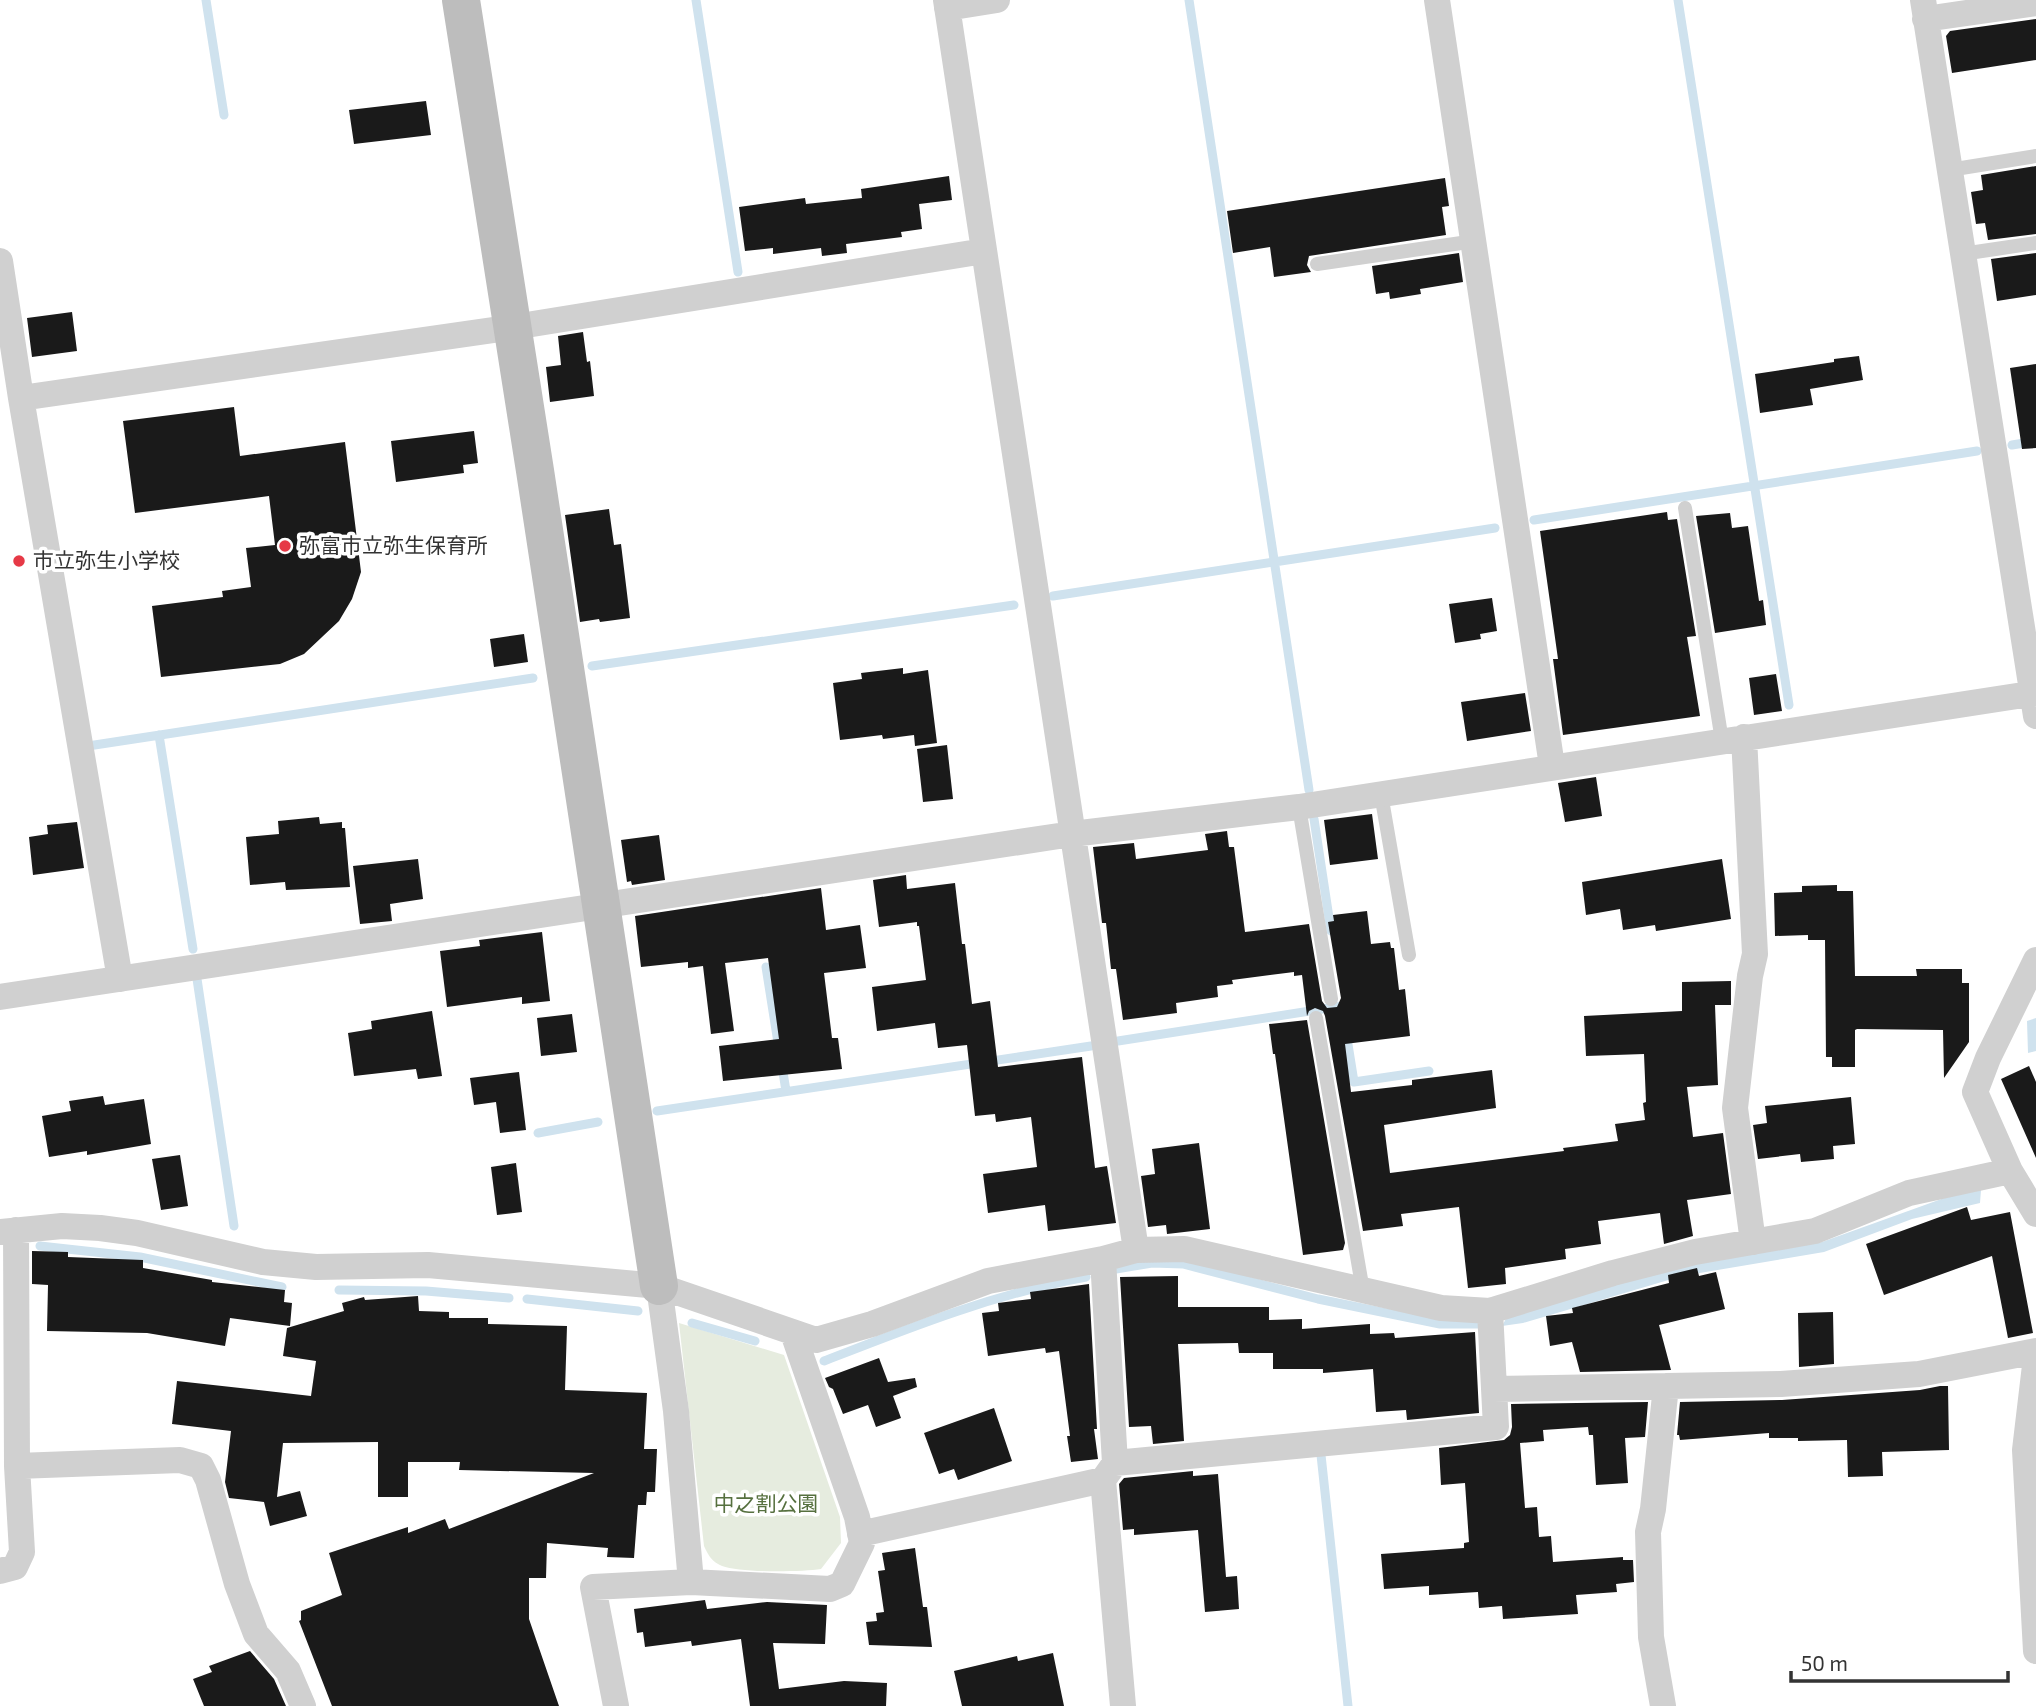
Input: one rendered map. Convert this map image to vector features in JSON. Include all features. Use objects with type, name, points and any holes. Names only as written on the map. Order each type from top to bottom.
[{"type":"street","points":[[461,0],[514,327],[599,905],[659,1286],[676,1411],[691,1582]]},
{"type":"street","points":[[997,0],[946,4],[1136,1250]]},
{"type":"street","points":[[1437,0],[1552,766]]},
{"type":"street","points":[[0,997],[1072,834],[1299,807],[1733,739],[2035,701],[1924,10],[2036,3]]},
{"type":"street","points":[[21,398],[514,327],[984,251]]},
{"type":"street","points":[[0,261],[120,979]]},
{"type":"street","points":[[1733,739],[1755,954],[1750,976],[1735,1108],[1753,1242]]},
{"type":"street","points":[[2036,960],[2023,1007],[1988,1058],[1975,1092],[2010,1171],[2036,1214]]},
{"type":"street","points":[[0,1571],[15,1567],[22,1552],[17,1466],[8,1418],[8,1231],[62,1226],[100,1228],[137,1233],[263,1262],[316,1267],[428,1265],[659,1286],[816,1340],[872,1324],[988,1280],[1103,1259],[1136,1250],[1184,1249],[1441,1308],[1490,1311],[1613,1273],[1695,1252],[1815,1230],[1909,1193],[2010,1171]]},
{"type":"street","points":[[1103,1259],[1109,1472],[1123,1706]]},
{"type":"street","points":[[860,1534],[1109,1472],[1496,1427],[1490,1311]]},
{"type":"street","points":[[616,1706],[593,1587],[691,1582],[830,1589],[842,1584],[862,1543],[857,1517],[793,1333]]},
{"type":"street","points":[[1494,1389],[1781,1384],[1919,1374],[2036,1351]]},
{"type":"street","points":[[2036,1357],[2025,1450],[2036,1651]]},
{"type":"street","points":[[1663,1706],[1651,1637],[1648,1532],[1667,1386]]},
{"type":"street","points":[[17,1466],[180,1460],[201,1466],[208,1479],[237,1584],[256,1634],[288,1671],[303,1706]]},
{"type":"lane","points":[[1949,170],[2036,156]]},
{"type":"lane","points":[[1317,264],[1475,241]]},
{"type":"lane","points":[[1962,254],[2036,243]]},
{"type":"lane","points":[[1685,508],[1733,739]]},
{"type":"lane","points":[[1381,794],[1409,955]]},
{"type":"lane","points":[[1299,807],[1331,999]]},
{"type":"lane","points":[[1316,1018],[1363,1291]]},
{"type":"green space","name":"中之割公園","points":[[679,1323],[784,1355],[840,1517],[841,1543],[821,1569],[742,1570],[722,1566],[707,1552],[704,1546]]},
{"type":"water","points":[[2036,1018],[2036,1051],[2028,1053],[2027,1021]]},
{"type":"water","points":[[1981,1190],[1980,1203],[1912,1219],[1824,1252],[1682,1276],[1523,1323],[1502,1326],[1508,1315],[1696,1262],[1822,1242],[1947,1197]]},
{"type":"building","points":[[2036,19],[2036,60],[1952,73],[1946,36],[1950,31]]},
{"type":"building","points":[[426,101],[431,135],[354,144],[349,110]]},
{"type":"building","points":[[2036,166],[2036,234],[1988,240],[1985,223],[1976,224],[1971,192],[1983,190],[1981,175]]},
{"type":"building","points":[[949,176],[952,200],[919,204],[922,229],[901,232],[902,237],[846,244],[847,253],[822,256],[821,248],[773,254],[773,248],[745,251],[739,207],[805,198],[806,204],[862,198],[861,189]]},
{"type":"building","points":[[1445,178],[1449,206],[1442,207],[1446,235],[1309,256],[1307,265],[1311,272],[1274,277],[1270,247],[1233,253],[1227,211]]},
{"type":"building","points":[[1459,253],[1463,282],[1420,289],[1421,294],[1390,299],[1389,292],[1376,294],[1372,266]]},
{"type":"building","points":[[2036,253],[2036,295],[1997,301],[1991,259]]},
{"type":"building","points":[[72,312],[77,351],[32,357],[27,318]]},
{"type":"building","points":[[583,332],[594,396],[550,402],[546,367],[561,365],[558,336]]},
{"type":"building","points":[[1859,356],[1863,380],[1810,389],[1813,405],[1760,413],[1755,374]]},
{"type":"building","points":[[2036,364],[2036,448],[2022,449],[2010,368]]},
{"type":"building","points":[[234,407],[240,456],[345,442],[361,572],[352,599],[339,621],[304,654],[280,664],[161,677],[152,606],[223,597],[222,591],[251,587],[246,548],[275,545],[269,496],[135,513],[123,421]]},
{"type":"building","points":[[474,431],[478,463],[463,465],[464,473],[396,482],[391,441]]},
{"type":"building","points":[[609,509],[614,545],[621,544],[630,618],[580,622],[565,515]]},
{"type":"building","points":[[1667,512],[1668,520],[1677,519],[1696,636],[1687,637],[1700,716],[1563,735],[1553,659],[1558,659],[1540,531]]},
{"type":"building","points":[[1730,513],[1732,528],[1748,526],[1759,601],[1763,600],[1766,625],[1715,633],[1696,516]]},
{"type":"building","points":[[1492,598],[1497,631],[1480,634],[1481,639],[1455,643],[1449,604]]},
{"type":"building","points":[[524,634],[528,662],[494,667],[490,639]]},
{"type":"building","points":[[903,668],[903,674],[928,670],[937,743],[915,746],[914,735],[883,739],[882,735],[840,740],[833,683],[862,679],[861,673]]},
{"type":"building","points":[[1776,674],[1782,711],[1754,715],[1749,678]]},
{"type":"building","points":[[1525,693],[1531,731],[1467,741],[1461,702]]},
{"type":"building","points":[[947,745],[953,799],[923,802],[917,749]]},
{"type":"building","points":[[1596,777],[1602,816],[1565,822],[1558,783]]},
{"type":"building","points":[[1372,814],[1378,859],[1330,865],[1324,820]]},
{"type":"building","points":[[319,817],[320,824],[342,822],[342,828],[345,828],[350,887],[286,890],[285,882],[250,885],[246,837],[279,834],[278,821]]},
{"type":"building","points":[[77,822],[84,868],[33,875],[29,837],[48,834],[47,825]]},
{"type":"building","points":[[1227,831],[1229,847],[1234,847],[1245,932],[1309,924],[1322,1001],[1327,1008],[1337,1007],[1341,998],[1328,922],[1334,921],[1333,915],[1367,911],[1371,944],[1390,942],[1391,948],[1394,948],[1399,990],[1405,989],[1410,1036],[1345,1044],[1351,1092],[1412,1085],[1412,1080],[1492,1070],[1496,1108],[1384,1125],[1390,1173],[1564,1151],[1563,1148],[1618,1141],[1615,1124],[1645,1120],[1644,1054],[1586,1056],[1584,1016],[1682,1011],[1682,982],[1731,981],[1731,1005],[1715,1005],[1718,1085],[1687,1087],[1693,1137],[1723,1133],[1731,1194],[1687,1200],[1693,1236],[1664,1244],[1660,1213],[1598,1221],[1601,1244],[1565,1249],[1566,1259],[1505,1268],[1506,1284],[1468,1288],[1459,1207],[1401,1214],[1403,1226],[1363,1231],[1325,1016],[1323,1011],[1315,1008],[1309,1011],[1307,1016],[1302,975],[1294,976],[1294,972],[1232,980],[1233,984],[1217,986],[1218,997],[1176,1003],[1177,1013],[1123,1020],[1116,969],[1111,969],[1106,923],[1102,923],[1093,847],[1134,843],[1136,859],[1208,850],[1205,834]]},
{"type":"building","points":[[659,835],[665,880],[632,885],[631,881],[627,882],[621,840]]},
{"type":"building","points":[[418,859],[423,899],[390,904],[392,921],[360,924],[353,866]]},
{"type":"building","points":[[1722,859],[1731,919],[1656,931],[1655,925],[1623,930],[1620,909],[1586,915],[1582,882]]},
{"type":"building","points":[[906,875],[907,889],[955,883],[972,1004],[990,1001],[998,1067],[1082,1057],[1095,1168],[1107,1166],[1116,1223],[1048,1231],[1045,1205],[988,1213],[983,1174],[1037,1167],[1031,1117],[996,1122],[995,1114],[975,1116],[967,1045],[938,1048],[935,1023],[877,1031],[872,987],[926,980],[917,922],[879,927],[873,880]]},
{"type":"building","points":[[1837,885],[1837,891],[1853,891],[1855,976],[1917,976],[1916,969],[1962,969],[1962,983],[1969,983],[1969,1042],[1944,1078],[1943,1030],[1857,1029],[1855,1067],[1832,1067],[1832,1057],[1826,1057],[1825,940],[1808,940],[1808,935],[1775,936],[1774,893],[1802,892],[1802,886]]},
{"type":"building","points":[[821,888],[826,930],[860,925],[866,968],[824,973],[832,1038],[838,1038],[842,1069],[723,1081],[719,1046],[779,1039],[768,958],[725,963],[734,1031],[711,1034],[703,966],[688,968],[688,962],[641,967],[635,916]]},
{"type":"building","points":[[542,932],[550,1001],[522,1004],[522,997],[447,1007],[440,951],[480,946],[479,940]]},
{"type":"building","points":[[432,1011],[442,1076],[418,1079],[416,1069],[354,1076],[348,1033],[372,1029],[371,1021]]},
{"type":"building","points":[[572,1014],[577,1052],[541,1056],[537,1018]]},
{"type":"building","points":[[1307,1020],[1345,1243],[1343,1250],[1303,1255],[1269,1024]]},
{"type":"building","points":[[2029,1066],[2036,1082],[2036,1158],[2001,1079]]},
{"type":"building","points":[[519,1072],[526,1130],[500,1133],[496,1102],[474,1105],[470,1078]]},
{"type":"building","points":[[103,1096],[105,1105],[144,1099],[151,1144],[87,1155],[87,1151],[49,1157],[42,1116],[71,1111],[69,1101]]},
{"type":"building","points":[[1851,1097],[1855,1144],[1833,1146],[1834,1159],[1801,1162],[1800,1154],[1758,1159],[1753,1125],[1767,1123],[1765,1106]]},
{"type":"building","points":[[1199,1143],[1210,1229],[1167,1234],[1166,1225],[1148,1227],[1141,1176],[1155,1174],[1152,1149]]},
{"type":"building","points":[[180,1155],[188,1206],[161,1210],[152,1159]]},
{"type":"building","points":[[516,1163],[522,1212],[497,1215],[491,1167]]},
{"type":"building","points":[[1967,1207],[1971,1220],[2010,1212],[2033,1333],[2008,1338],[1992,1256],[1884,1295],[1866,1244]]},
{"type":"building","points":[[32,1251],[68,1252],[68,1257],[143,1260],[143,1268],[212,1282],[285,1290],[284,1302],[292,1303],[290,1326],[230,1318],[225,1346],[147,1333],[47,1331],[48,1285],[32,1284]]},
{"type":"building","points":[[1697,1268],[1699,1276],[1716,1272],[1725,1309],[1659,1325],[1671,1370],[1580,1372],[1572,1342],[1550,1346],[1546,1316],[1573,1313],[1572,1308],[1669,1283],[1668,1275]]},
{"type":"building","points":[[1178,1276],[1178,1307],[1269,1307],[1269,1320],[1302,1319],[1302,1329],[1370,1324],[1370,1334],[1394,1333],[1395,1338],[1475,1332],[1479,1413],[1407,1420],[1406,1410],[1376,1412],[1373,1369],[1323,1373],[1323,1369],[1273,1369],[1273,1353],[1239,1353],[1238,1343],[1178,1344],[1184,1441],[1153,1444],[1151,1426],[1129,1427],[1120,1277]]},
{"type":"building","points":[[1089,1284],[1097,1429],[1094,1429],[1098,1459],[1071,1462],[1059,1351],[1046,1353],[1045,1348],[988,1356],[982,1313],[999,1311],[998,1303],[1031,1299],[1030,1292]]},
{"type":"building","points":[[418,1296],[419,1311],[449,1312],[449,1318],[488,1318],[488,1324],[567,1326],[565,1390],[647,1393],[644,1449],[657,1449],[655,1492],[647,1492],[646,1505],[638,1505],[634,1558],[607,1557],[608,1548],[547,1543],[546,1578],[529,1578],[529,1619],[559,1706],[332,1706],[299,1621],[301,1611],[342,1595],[329,1553],[408,1527],[408,1533],[445,1519],[449,1529],[594,1473],[459,1470],[460,1462],[408,1462],[408,1497],[378,1497],[378,1442],[283,1443],[277,1497],[300,1491],[307,1516],[270,1526],[264,1502],[229,1498],[225,1482],[231,1431],[172,1424],[177,1381],[311,1396],[316,1361],[283,1356],[287,1328],[344,1311],[342,1303],[364,1297],[365,1300]]},
{"type":"building","points":[[1833,1312],[1834,1364],[1799,1367],[1798,1313]]},
{"type":"building","points":[[879,1358],[888,1382],[915,1378],[917,1387],[893,1396],[901,1418],[876,1427],[868,1405],[843,1414],[833,1389],[825,1378]]},
{"type":"building","points":[[1948,1386],[1949,1450],[1882,1452],[1883,1476],[1848,1477],[1847,1440],[1798,1441],[1798,1438],[1769,1438],[1769,1433],[1680,1440],[1677,1435],[1680,1402],[1782,1400],[1920,1390]]},
{"type":"building","points":[[1648,1402],[1645,1437],[1625,1438],[1628,1483],[1596,1485],[1593,1435],[1589,1435],[1588,1427],[1543,1430],[1544,1441],[1520,1443],[1525,1508],[1537,1507],[1539,1537],[1551,1536],[1553,1562],[1623,1557],[1623,1560],[1633,1560],[1634,1582],[1616,1584],[1617,1592],[1576,1595],[1578,1614],[1503,1619],[1502,1606],[1479,1608],[1478,1592],[1429,1595],[1429,1586],[1384,1589],[1381,1554],[1464,1548],[1464,1543],[1469,1542],[1465,1483],[1441,1485],[1439,1448],[1504,1440],[1510,1435],[1512,1427],[1511,1404]]},
{"type":"building","points":[[994,1408],[1012,1461],[958,1480],[954,1469],[939,1474],[924,1433]]},
{"type":"building","points":[[1193,1471],[1193,1476],[1218,1474],[1226,1577],[1237,1576],[1239,1609],[1205,1612],[1198,1530],[1134,1535],[1134,1529],[1123,1530],[1119,1484],[1124,1478]]},
{"type":"building","points":[[915,1548],[923,1607],[927,1607],[932,1647],[869,1645],[866,1622],[877,1621],[876,1613],[884,1612],[878,1571],[885,1570],[882,1553]]},
{"type":"building","points":[[705,1600],[707,1609],[767,1602],[827,1605],[825,1644],[773,1643],[779,1689],[844,1681],[887,1683],[886,1706],[750,1706],[741,1639],[692,1646],[691,1641],[645,1647],[643,1632],[637,1633],[634,1609]]},
{"type":"building","points":[[250,1651],[274,1679],[286,1706],[204,1706],[193,1679],[212,1672],[209,1666]]},
{"type":"building","points":[[1053,1653],[1064,1706],[962,1706],[954,1671],[1017,1656],[1018,1661]]},
{"type":"waterway","points":[[206,0],[224,115]]},
{"type":"waterway","points":[[696,0],[738,272]]},
{"type":"waterway","points":[[1189,0],[1309,790]]},
{"type":"waterway","points":[[1678,0],[1789,705]]},
{"type":"waterway","points":[[2012,445],[2036,441]]},
{"type":"waterway","points":[[1534,520],[1977,451]]},
{"type":"waterway","points":[[1053,596],[1495,528]]},
{"type":"waterway","points":[[592,666],[1014,605]]},
{"type":"waterway","points":[[88,746],[533,678]]},
{"type":"waterway","points":[[159,735],[193,949]]},
{"type":"waterway","points":[[1314,819],[1331,931]]},
{"type":"waterway","points":[[766,967],[779,1049]]},
{"type":"waterway","points":[[197,979],[234,1226]]},
{"type":"waterway","points":[[1118,1041],[1342,1006]]},
{"type":"waterway","points":[[1346,1032],[1354,1082],[1429,1071]]},
{"type":"waterway","points":[[657,1111],[1091,1046]]},
{"type":"waterway","points":[[782,1066],[786,1091]]},
{"type":"waterway","points":[[538,1133],[598,1122]]},
{"type":"waterway","points":[[40,1246],[140,1257],[282,1287]]},
{"type":"waterway","points":[[1116,1269],[1152,1263],[1183,1264],[1318,1299],[1440,1324],[1478,1324]]},
{"type":"waterway","points":[[824,1361],[986,1302],[1086,1277]]},
{"type":"waterway","points":[[339,1290],[426,1291],[509,1298]]},
{"type":"waterway","points":[[527,1299],[638,1311]]},
{"type":"waterway","points":[[692,1323],[755,1341]]},
{"type":"waterway","points":[[1321,1455],[1348,1706]]},
{"type":"place","name":"弥富市立弥生保育所","points":[[285,546]]},
{"type":"place","name":"市立弥生小学校","points":[[19,561]]}]
